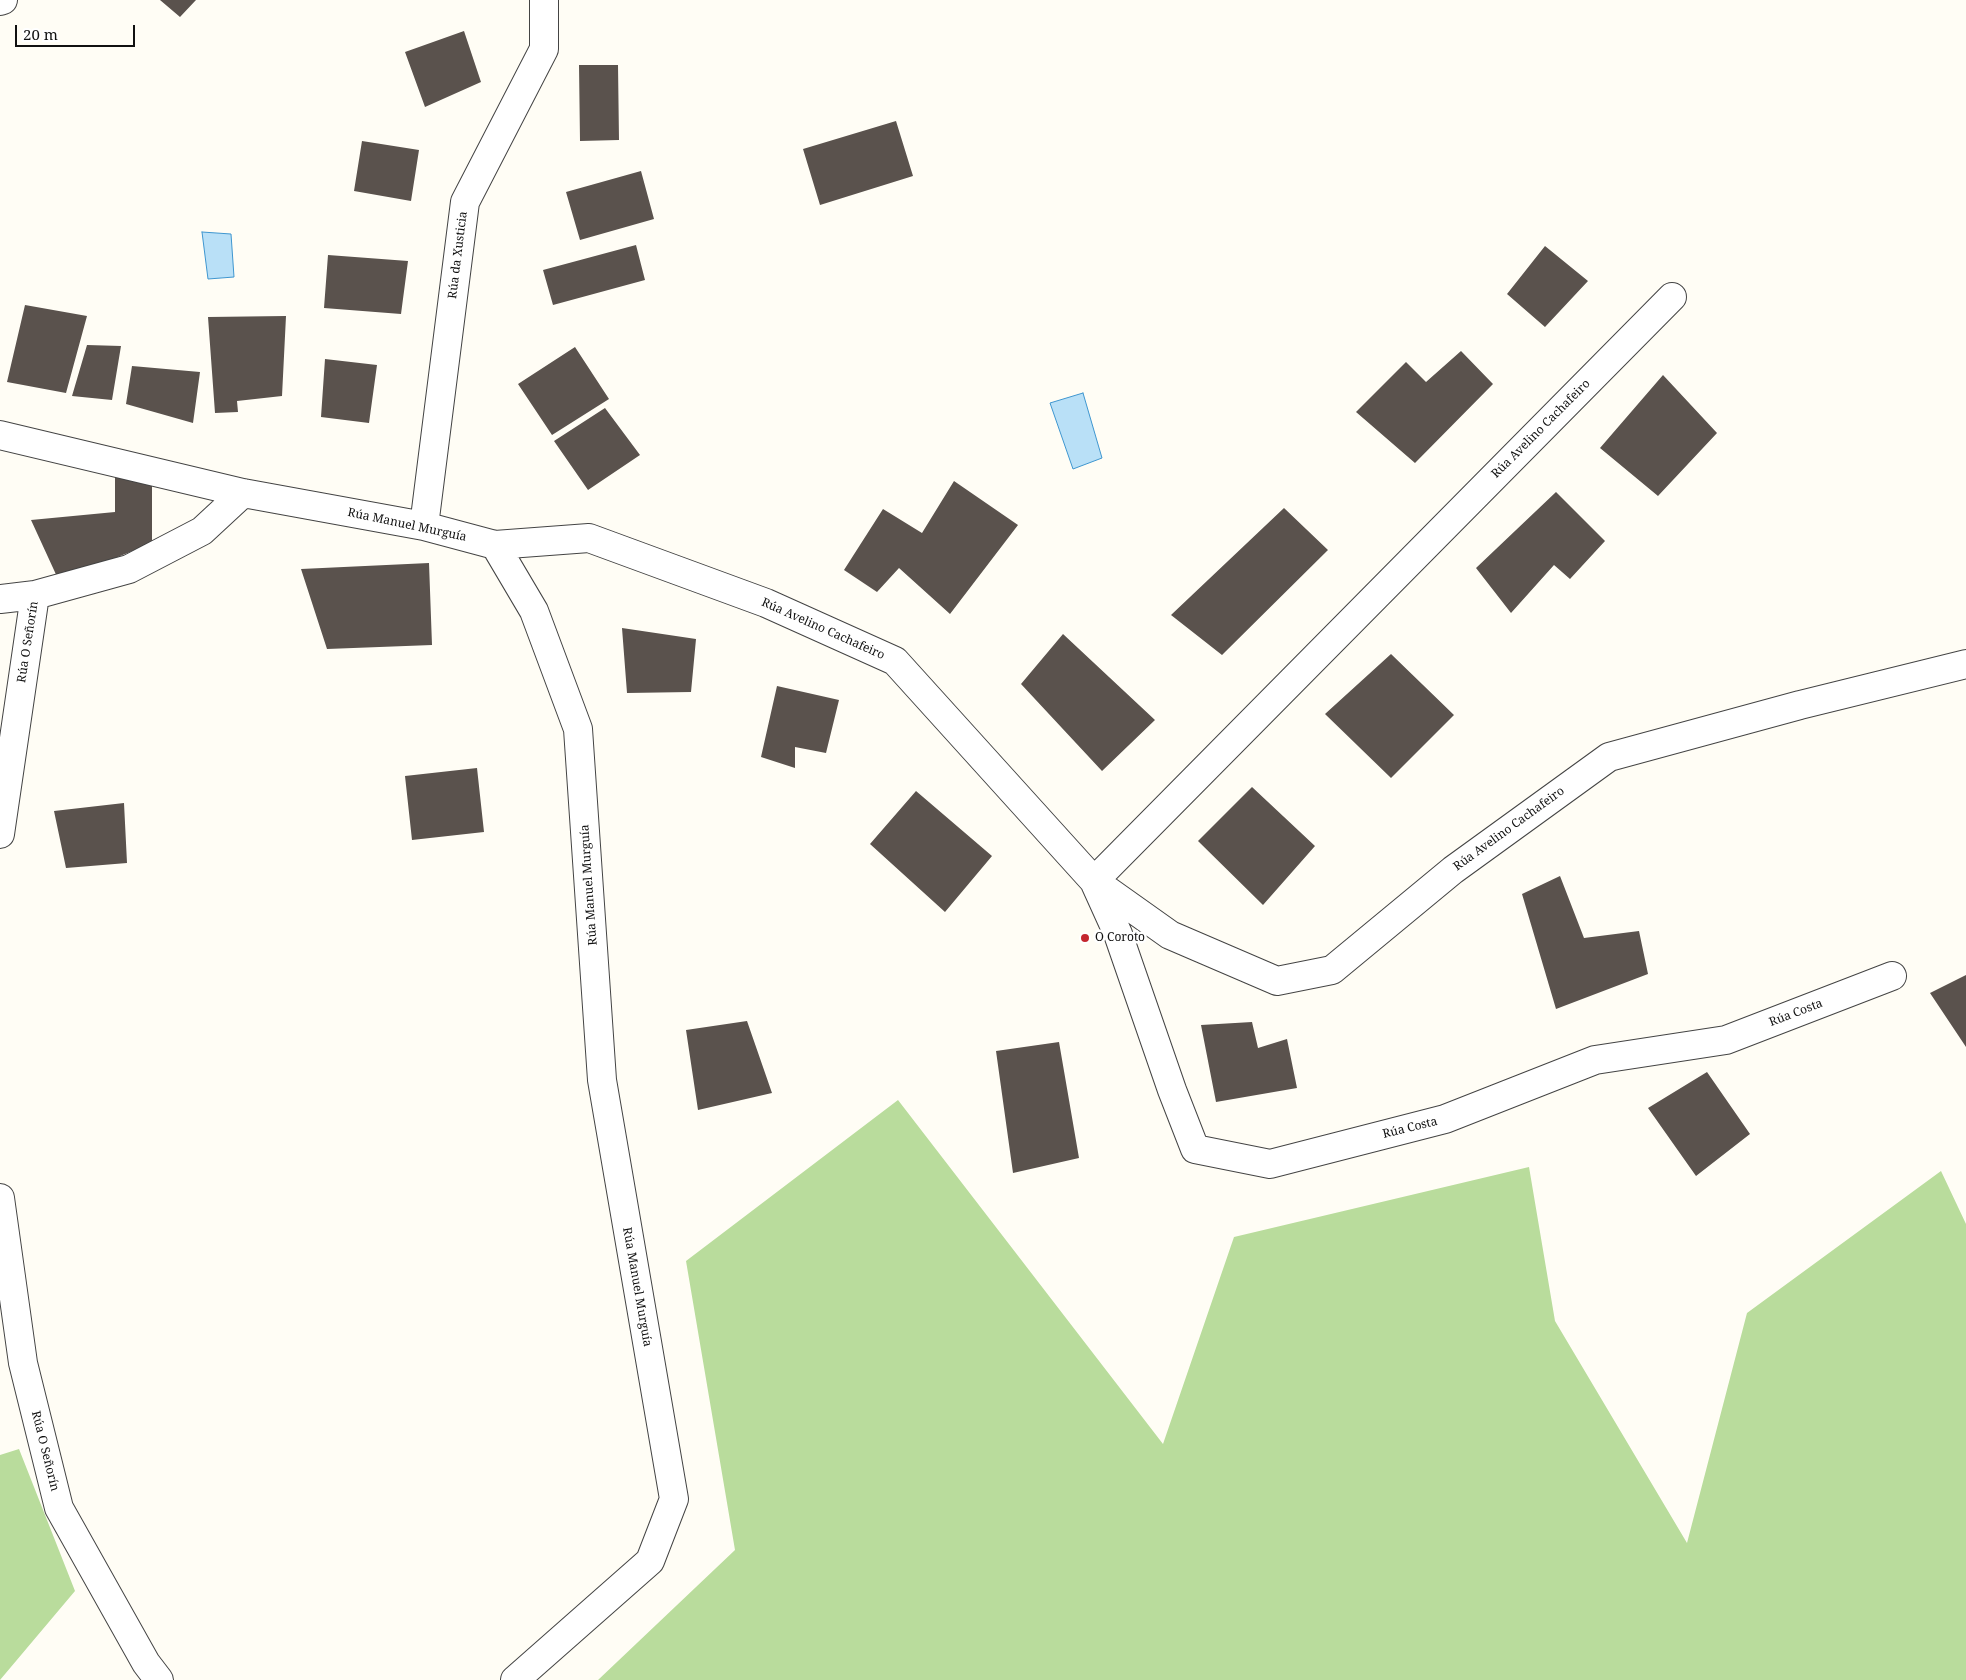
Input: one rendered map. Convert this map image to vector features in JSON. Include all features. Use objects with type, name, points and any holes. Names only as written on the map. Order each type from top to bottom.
[{"type":"street","name":"Rúa da Xusticia","points":[[424,526],[465,202],[544,49],[544,0]]},
{"type":"street","name":"Rúa Avelino Cachafeiro","points":[[1094,881],[1672,297]]},
{"type":"street","name":"Rúa Manuel Murguía","points":[[0,435],[242,493],[424,526],[495,545],[534,611],[578,729],[602,1080],[674,1499],[650,1561],[515,1680]]},
{"type":"street","name":"Rúa O Señorín","points":[[0,834],[35,595],[129,568],[202,531],[242,493]]},
{"type":"street","name":"Rúa Avelino Cachafeiro","points":[[495,545],[589,538],[766,603],[896,661],[1094,881],[1170,936],[1277,981],[1332,970],[1453,870],[1609,757],[1800,705],[1966,664]]},
{"type":"street","points":[[0,599],[35,595]]},
{"type":"street","name":"Rúa Costa","points":[[1094,881],[1118,934],[1172,1090],[1195,1149],[1270,1164],[1445,1119],[1595,1060],[1726,1040],[1892,976]]},
{"type":"street","name":"Rúa O Señorín","points":[[0,1198],[23,1363],[59,1508],[146,1663],[159,1680]]},
{"type":"green space","points":[[898,1100],[1163,1444],[1234,1237],[1529,1167],[1555,1321],[1687,1543],[1747,1313],[1941,1171],[1966,1224],[1966,1680],[598,1680],[735,1550],[686,1261]]},
{"type":"green space","points":[[19,1449],[75,1591],[0,1680],[0,1455]]},
{"type":"water","points":[[202,232],[231,234],[234,277],[208,279]]},
{"type":"water","points":[[1083,393],[1102,458],[1073,469],[1050,403]]},
{"type":"building","points":[[160,0],[196,0],[180,17]]},
{"type":"building","points":[[464,31],[481,82],[425,107],[405,52]]},
{"type":"building","points":[[579,65],[618,65],[619,140],[580,141]]},
{"type":"building","points":[[896,121],[913,176],[820,205],[803,149]]},
{"type":"building","points":[[362,141],[419,150],[411,201],[354,191]]},
{"type":"building","points":[[641,171],[654,219],[580,240],[566,192]]},
{"type":"building","points":[[636,245],[645,280],[553,305],[543,270]]},
{"type":"building","points":[[1545,246],[1588,281],[1545,327],[1507,294]]},
{"type":"building","points":[[328,255],[408,261],[401,314],[324,308]]},
{"type":"building","points":[[25,305],[87,316],[66,393],[7,382]]},
{"type":"building","points":[[286,316],[282,396],[237,401],[238,412],[215,413],[208,317]]},
{"type":"building","points":[[87,345],[121,346],[112,400],[72,396]]},
{"type":"building","points":[[575,347],[609,399],[552,435],[518,384]]},
{"type":"building","points":[[1461,351],[1493,384],[1415,463],[1356,412],[1406,362],[1426,382]]},
{"type":"building","points":[[325,359],[377,365],[369,423],[321,417]]},
{"type":"building","points":[[132,366],[200,372],[193,423],[126,404]]},
{"type":"building","points":[[1663,375],[1717,433],[1658,496],[1600,448]]},
{"type":"building","points":[[605,408],[640,455],[588,490],[554,441]]},
{"type":"building","points":[[115,474],[152,481],[152,543],[59,581],[31,520],[115,512]]},
{"type":"building","points":[[954,481],[1018,525],[950,614],[899,568],[877,592],[844,570],[883,509],[922,533]]},
{"type":"building","points":[[1556,492],[1605,541],[1570,579],[1554,565],[1511,613],[1476,568]]},
{"type":"building","points":[[1284,508],[1328,550],[1222,655],[1171,615]]},
{"type":"building","points":[[429,563],[432,645],[327,649],[301,569]]},
{"type":"building","points":[[622,628],[696,639],[691,692],[627,693]]},
{"type":"building","points":[[1063,634],[1155,720],[1102,771],[1021,684]]},
{"type":"building","points":[[1391,654],[1454,715],[1391,778],[1325,714]]},
{"type":"building","points":[[777,686],[839,700],[826,753],[795,747],[795,768],[761,757]]},
{"type":"building","points":[[477,768],[484,832],[412,840],[405,776]]},
{"type":"building","points":[[1252,787],[1315,846],[1263,905],[1198,841]]},
{"type":"building","points":[[916,791],[992,856],[945,912],[870,844]]},
{"type":"building","points":[[124,803],[127,863],[66,868],[54,811]]},
{"type":"building","points":[[1560,876],[1584,938],[1639,931],[1648,974],[1556,1009],[1522,894]]},
{"type":"building","points":[[1966,975],[1966,1047],[1930,993]]},
{"type":"building","points":[[747,1021],[772,1093],[698,1110],[686,1030]]},
{"type":"building","points":[[1252,1022],[1258,1048],[1287,1039],[1297,1088],[1216,1102],[1201,1025]]},
{"type":"building","points":[[1059,1042],[1079,1158],[1013,1173],[996,1051]]},
{"type":"building","points":[[1707,1072],[1750,1134],[1696,1176],[1648,1108]]},
{"type":"place","name":"O Coroto","points":[[1085,938]]}]
